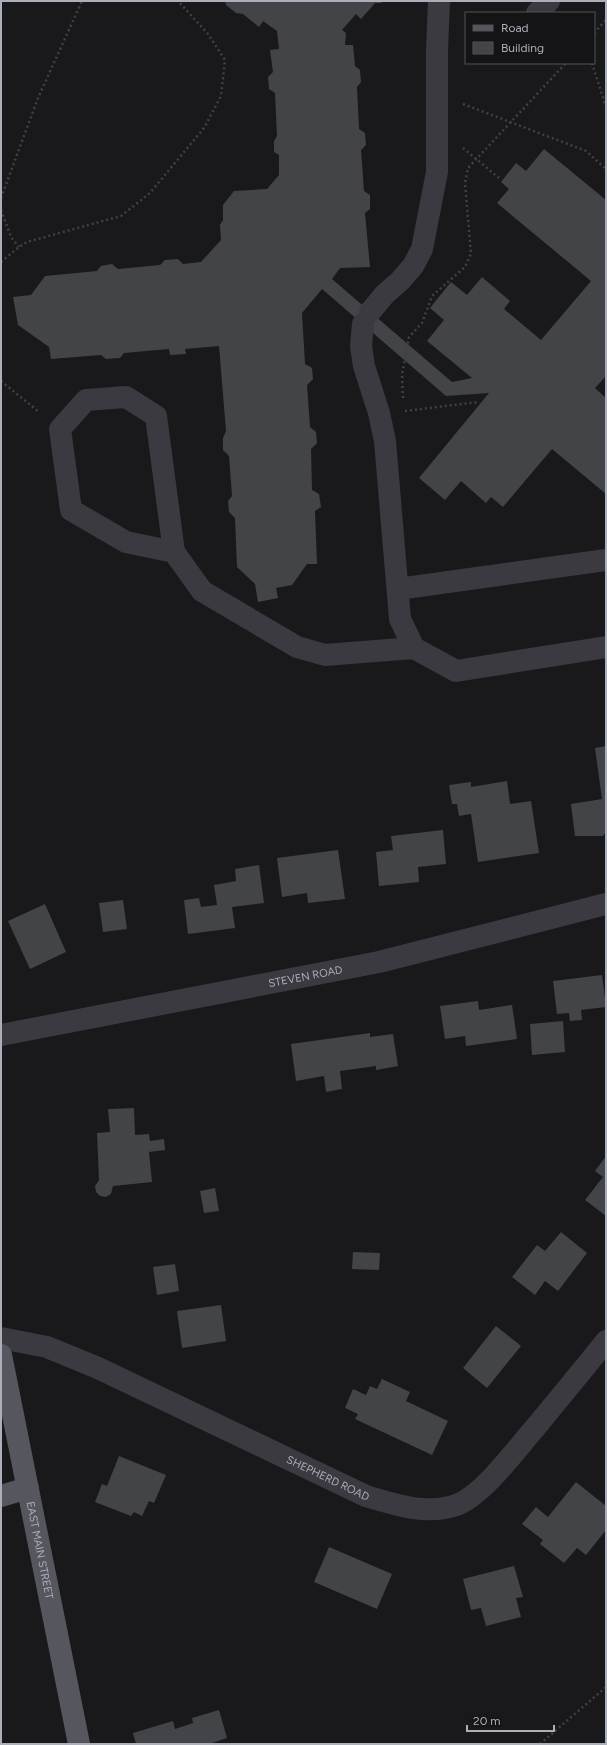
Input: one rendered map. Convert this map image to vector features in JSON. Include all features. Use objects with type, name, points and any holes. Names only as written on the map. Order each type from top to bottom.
[{"type":"main road","name":"EAST MAIN STREET","points":[[1,1355],[79,1744]]},
{"type":"main road","points":[[1,1496],[28,1488]]},
{"type":"street","points":[[414,648],[400,619],[385,441],[379,413],[364,366],[361,346],[367,318],[385,294],[400,281],[413,266],[422,249],[436,172],[439,1]]},
{"type":"street","points":[[538,12],[549,1]]},
{"type":"street","points":[[174,552],[126,542],[71,510],[60,429],[86,400],[126,397],[156,416],[174,552],[202,591],[297,647],[325,655],[414,648],[456,671],[606,647]]},
{"type":"street","points":[[398,589],[606,560]]},
{"type":"street","name":"STEVEN ROAD","points":[[1,1035],[379,962],[606,904]]},
{"type":"street","name":"SHEPHERD ROAD","points":[[1,1338],[47,1347],[98,1368],[366,1496],[398,1506],[418,1509],[457,1504],[470,1498],[504,1465],[606,1342]]},
{"type":"path","points":[[1,198],[38,98],[82,1]]},
{"type":"path","points":[[1,262],[27,242],[121,216],[150,194],[204,128],[221,96],[225,60],[208,34],[178,1]]},
{"type":"path","points":[[595,32],[606,20]]},
{"type":"path","points":[[405,419],[402,374],[409,337],[422,323],[432,296],[465,267],[471,254],[465,183],[468,168],[565,64]]},
{"type":"path","points":[[592,64],[606,107]]},
{"type":"path","points":[[459,102],[586,151],[606,169]]},
{"type":"path","points":[[462,148],[499,178]]},
{"type":"path","points":[[1,210],[11,237],[19,247]]},
{"type":"path","points":[[1,381],[60,429]]},
{"type":"path","points":[[404,411],[478,402]]},
{"type":"path","points":[[540,1744],[606,1687]]},
{"type":"building","points":[[225,1],[383,1],[381,3],[375,3],[361,19],[356,14],[342,30],[346,33],[345,45],[353,45],[355,66],[360,70],[361,82],[357,87],[359,129],[365,133],[366,145],[361,150],[364,191],[370,195],[370,209],[365,213],[370,267],[340,268],[332,279],[452,382],[472,378],[427,341],[444,320],[430,308],[451,282],[467,295],[482,277],[510,301],[504,309],[541,340],[591,281],[497,203],[509,189],[501,182],[516,163],[526,171],[544,149],[606,200],[606,376],[595,388],[606,398],[606,494],[552,449],[503,507],[491,497],[486,503],[461,481],[445,500],[419,478],[489,393],[446,396],[322,289],[302,313],[305,364],[312,368],[313,379],[307,385],[310,427],[316,432],[317,443],[311,449],[312,490],[319,494],[321,507],[315,511],[317,564],[307,564],[292,585],[276,588],[278,598],[258,602],[255,584],[237,567],[235,518],[229,512],[228,501],[232,496],[229,456],[223,450],[223,438],[226,431],[219,346],[185,349],[186,354],[170,355],[169,349],[124,353],[120,358],[106,359],[101,355],[51,359],[49,347],[18,325],[13,297],[31,295],[45,276],[97,271],[101,266],[112,264],[118,269],[160,265],[165,260],[178,259],[183,264],[201,262],[221,240],[220,225],[223,220],[223,205],[234,191],[267,189],[279,175],[279,155],[274,152],[274,141],[277,136],[275,93],[269,89],[268,77],[273,72],[270,50],[279,49],[277,31],[263,21],[259,27],[243,14],[236,13],[226,5]]},
{"type":"building","points":[[606,746],[606,832],[603,836],[575,836],[571,804],[602,799],[595,748]]},
{"type":"building","points":[[507,781],[510,804],[531,801],[539,853],[478,862],[471,814],[459,816],[457,804],[452,804],[449,785],[471,782],[471,787]]},
{"type":"building","points":[[443,830],[446,864],[418,867],[419,882],[379,886],[376,852],[393,850],[391,836]]},
{"type":"building","points":[[338,850],[345,899],[308,903],[307,893],[282,897],[277,858]]},
{"type":"building","points":[[259,865],[264,903],[232,907],[235,928],[188,934],[184,900],[199,898],[201,907],[217,905],[214,885],[236,881],[235,869]]},
{"type":"building","points":[[123,900],[127,929],[103,932],[99,903]]},
{"type":"building","points":[[45,904],[66,952],[30,969],[8,921]]},
{"type":"building","points":[[602,975],[606,1007],[581,1010],[582,1020],[570,1021],[569,1013],[557,1014],[553,981]]},
{"type":"building","points":[[478,1001],[479,1010],[512,1005],[517,1039],[466,1046],[465,1036],[445,1039],[440,1006]]},
{"type":"building","points":[[563,1021],[565,1052],[532,1055],[530,1024]]},
{"type":"building","points":[[370,1033],[370,1037],[393,1034],[398,1066],[376,1070],[376,1066],[340,1071],[342,1089],[326,1092],[324,1076],[296,1081],[291,1044]]},
{"type":"building","points":[[134,1108],[135,1135],[149,1134],[150,1141],[164,1139],[165,1150],[149,1152],[152,1182],[113,1186],[111,1194],[106,1197],[100,1196],[96,1192],[95,1186],[99,1180],[97,1133],[110,1132],[108,1109]]},
{"type":"building","points":[[606,1156],[606,1216],[585,1200],[603,1177],[595,1171]]},
{"type":"building","points":[[215,1188],[219,1211],[204,1213],[200,1191]]},
{"type":"building","points":[[561,1232],[587,1253],[558,1291],[545,1281],[535,1295],[512,1277],[537,1245],[545,1251]]},
{"type":"building","points":[[353,1252],[380,1253],[379,1270],[352,1269]]},
{"type":"building","points":[[175,1264],[179,1291],[157,1295],[153,1267]]},
{"type":"building","points":[[221,1305],[226,1341],[182,1348],[177,1311]]},
{"type":"building","points":[[496,1326],[521,1346],[487,1388],[463,1368]]},
{"type":"building","points":[[382,1379],[410,1392],[406,1401],[448,1421],[432,1455],[355,1419],[358,1414],[345,1408],[353,1389],[366,1395],[370,1386],[377,1389]]},
{"type":"building","points":[[119,1456],[166,1475],[154,1503],[149,1501],[142,1516],[134,1512],[131,1516],[95,1502],[102,1484],[107,1486]]},
{"type":"building","points":[[576,1482],[606,1506],[606,1530],[586,1555],[577,1548],[564,1563],[540,1544],[543,1540],[522,1524],[536,1507],[548,1517]]},
{"type":"building","points":[[329,1547],[392,1574],[377,1609],[314,1582]]},
{"type":"building","points":[[514,1566],[523,1597],[516,1598],[521,1617],[486,1626],[481,1608],[471,1610],[463,1579]]},
{"type":"building","points":[[219,1710],[227,1738],[209,1744],[136,1744],[133,1733],[173,1721],[175,1729],[193,1723],[192,1718]]}]
